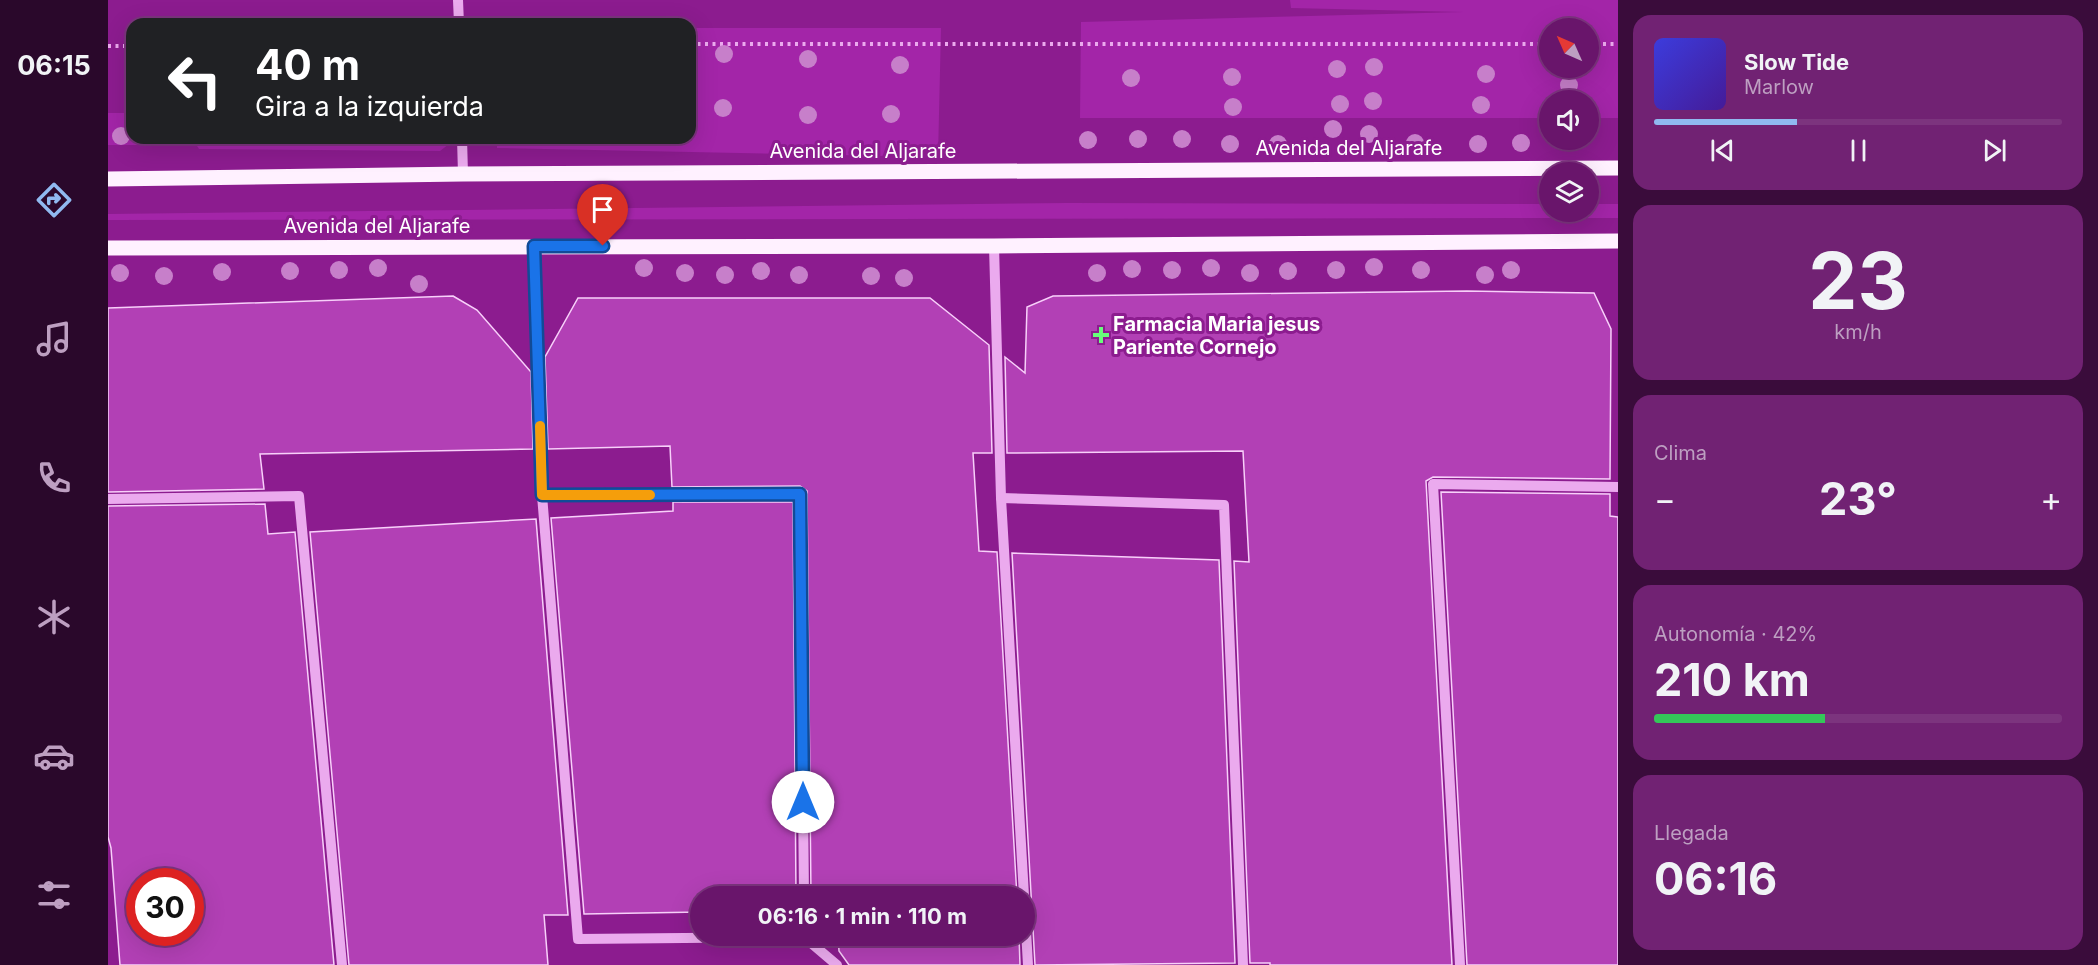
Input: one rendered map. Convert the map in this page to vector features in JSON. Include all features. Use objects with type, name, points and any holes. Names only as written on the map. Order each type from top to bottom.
[{"type":"main road","name":"Avenida del Aljarafe","points":[[108,179],[463,174],[1618,168]]},
{"type":"main road","name":"Avenida del Aljarafe","points":[[108,248],[994,246],[1618,241]]},
{"type":"street","points":[[458,0],[459,18]]},
{"type":"street","points":[[462,144],[463,174]]},
{"type":"street","points":[[534,246],[542,495],[578,939],[690,938]]},
{"type":"street","points":[[994,246],[1001,498],[1028,965]]},
{"type":"street","points":[[1460,965],[1433,484],[1618,487]]},
{"type":"street","points":[[542,495],[800,494],[804,886]]},
{"type":"street","points":[[108,499],[299,496],[342,965]]},
{"type":"street","points":[[1001,498],[1224,505],[1243,965]]},
{"type":"street","points":[[815,946],[837,965]]},
{"type":"path","points":[[696,44],[1539,44]]},
{"type":"path","points":[[1599,44],[1618,44]]},
{"type":"path","points":[[108,46],[126,46]]},
{"type":"shaded area","points":[[1290,0],[1618,0],[1618,118],[1599,118],[1599,90],[1539,90],[1539,118],[1080,118],[1081,22],[1463,12],[1291,8]]},
{"type":"shaded area","points":[[696,28],[941,28],[938,157],[497,148],[497,144],[696,144]]},
{"type":"shaded area","points":[[108,113],[126,113],[126,144],[141,145],[108,145]]},
{"type":"shaded area","points":[[196,144],[449,144],[440,151],[199,149]]},
{"type":"shaded area","points":[[1068,203],[1539,204],[1539,218],[108,220],[108,214]]},
{"type":"shaded area","points":[[1599,204],[1618,204],[1618,218],[1599,218]]},
{"type":"building","points":[[1467,291],[1594,293],[1611,329],[1610,479],[1433,477],[1426,481],[1452,965],[1270,965],[1270,963],[1250,963],[1234,561],[1249,562],[1243,451],[1007,453],[1005,357],[1025,373],[1027,307],[1053,296]]},
{"type":"building","points":[[453,296],[477,310],[531,372],[533,449],[260,454],[264,489],[108,492],[108,308]]},
{"type":"building","points":[[578,298],[930,298],[989,345],[992,453],[973,453],[979,551],[997,552],[1016,886],[811,886],[807,491],[800,486],[672,487],[670,446],[548,449],[545,357]]},
{"type":"building","points":[[1441,492],[1610,494],[1610,516],[1618,517],[1618,965],[1467,965]]},
{"type":"building","points":[[673,502],[793,502],[796,886],[690,886],[690,912],[584,914],[551,518],[673,511]]},
{"type":"building","points":[[265,504],[268,534],[295,532],[334,965],[120,965],[111,848],[108,837],[108,506]]},
{"type":"building","points":[[536,519],[568,915],[544,915],[548,965],[349,965],[310,532]]},
{"type":"building","points":[[1012,553],[1219,560],[1235,963],[1035,965],[1035,886],[1031,886]]},
{"type":"building","points":[[839,946],[1019,946],[1020,965],[849,965],[839,951]]},
{"type":"slow traffic","points":[[540,426],[542,495],[650,495]]},
{"type":"place","name":"Farmacia Maria jesus Pariente Cornejo","points":[[1101,335]]},
{"type":"route","points":[[603,246],[534,246],[542,495],[800,494],[803,802]]}]
